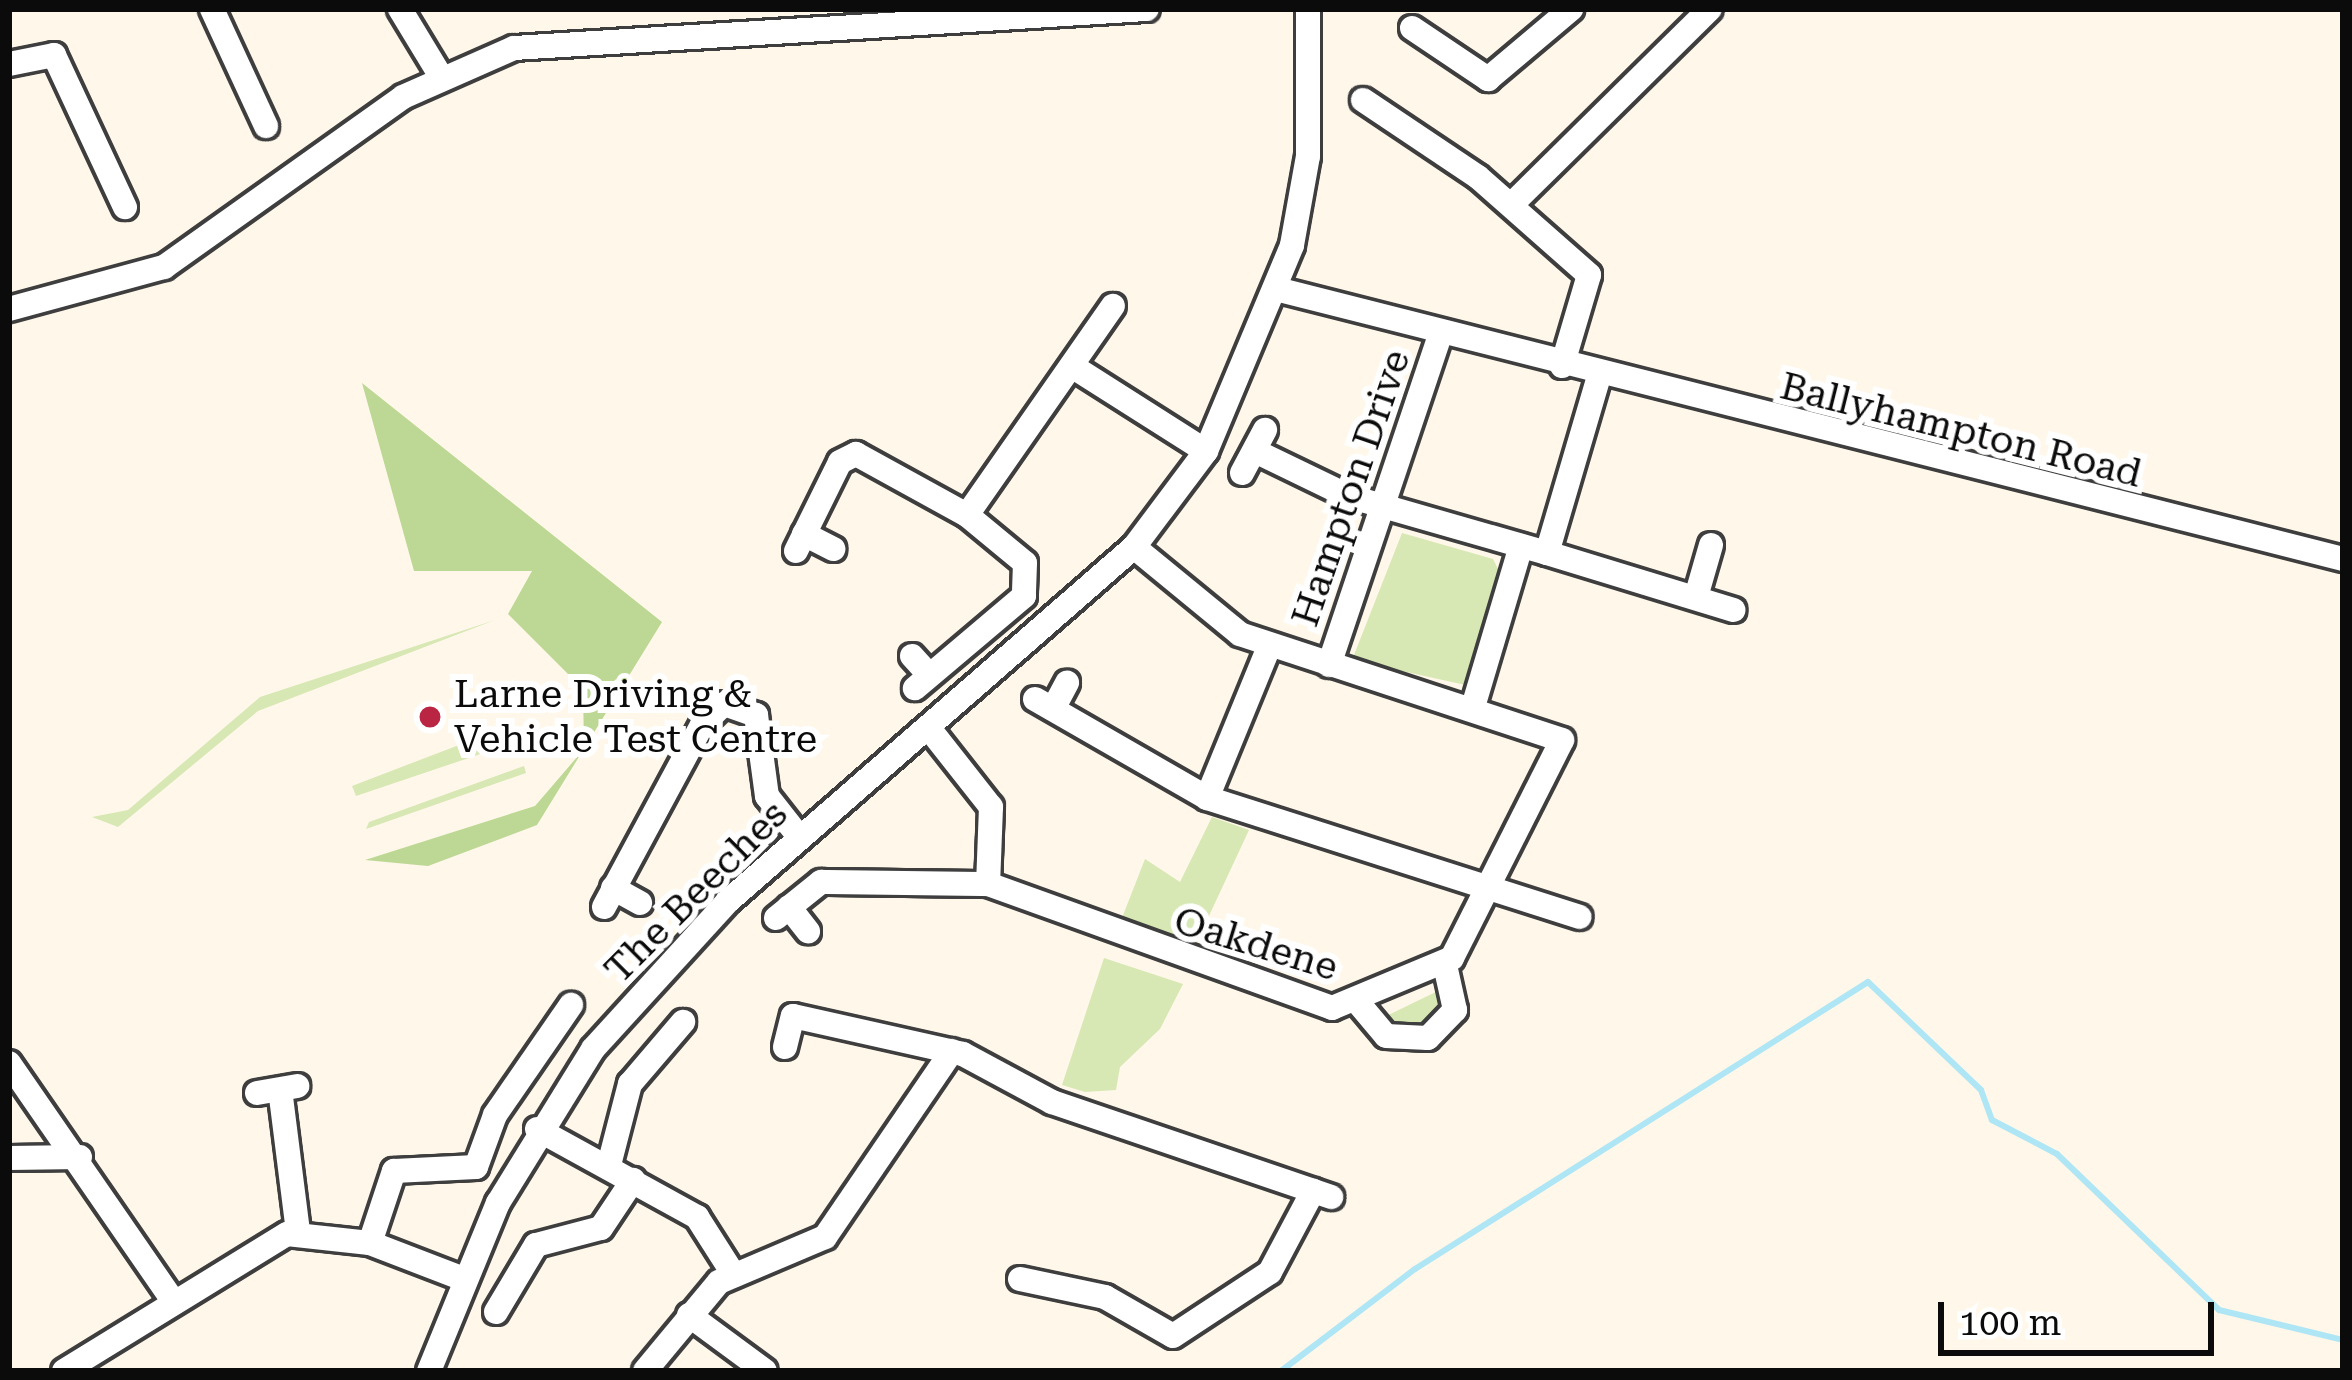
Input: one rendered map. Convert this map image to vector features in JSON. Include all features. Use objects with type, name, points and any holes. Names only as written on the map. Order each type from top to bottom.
[{"type":"street","points":[[212,9],[266,126]]},
{"type":"street","points":[[400,9],[440,75]]},
{"type":"street","points":[[9,309],[164,267],[440,75],[572,38],[1147,9]]},
{"type":"street","name":"The Beeches","points":[[429,1371],[464,1280],[537,1129],[659,971],[800,838],[1134,547],[1206,451],[1280,290],[1307,157],[1308,9]]},
{"type":"street","points":[[1429,31],[1491,79],[1570,9]]},
{"type":"street","points":[[1511,206],[1710,9]]},
{"type":"street","points":[[9,64],[54,55],[125,207]]},
{"type":"street","points":[[1363,100],[1511,206],[1589,274],[1562,366]]},
{"type":"street","name":"Ballyhampton Road","points":[[1280,290],[1599,376],[2343,559]]},
{"type":"street","points":[[967,515],[1075,368],[1113,306]]},
{"type":"street","name":"Hampton Drive","points":[[1329,664],[1386,508],[1440,334]]},
{"type":"street","points":[[1075,368],[1206,451]]},
{"type":"street","points":[[1547,553],[1599,376]]},
{"type":"street","points":[[1254,452],[1386,508],[1733,610]]},
{"type":"street","points":[[833,549],[800,542],[854,454],[967,515],[1016,553],[1032,582],[919,673]]},
{"type":"street","points":[[1696,597],[1712,545]]},
{"type":"street","points":[[1473,707],[1521,546]]},
{"type":"street","points":[[1134,547],[1223,624],[1269,647],[1473,707],[1562,740],[1491,890],[1444,964],[1454,1010],[1427,1038],[1386,1036],[1360,1005]]},
{"type":"street","points":[[1207,799],[1269,647]]},
{"type":"street","points":[[1066,683],[1044,704],[1207,799],[1579,917]]},
{"type":"street","points":[[640,903],[609,897],[701,725],[724,704],[756,715],[767,796],[800,838]]},
{"type":"street","points":[[928,727],[991,807],[988,884]]},
{"type":"street","name":"Oakdene","points":[[808,931],[782,913],[839,880],[988,884],[1289,997],[1360,1005],[1444,964]]},
{"type":"street","points":[[370,1244],[394,1171],[476,1167],[495,1115],[571,1005]]},
{"type":"street","points":[[784,1047],[793,1016],[952,1051],[1010,1071],[1052,1102],[1322,1194],[1270,1272],[1173,1336],[1105,1297],[1020,1279]]},
{"type":"street","name":"The Beeches","points":[[609,1165],[630,1084],[683,1022]]},
{"type":"street","points":[[645,1371],[689,1316],[734,1275],[821,1241],[952,1051]]},
{"type":"street","points":[[12,1068],[80,1157],[172,1299]]},
{"type":"street","points":[[278,1092],[298,1232]]},
{"type":"street","points":[[537,1129],[609,1165],[707,1226],[734,1275]]},
{"type":"street","points":[[9,1158],[80,1157]]},
{"type":"street","points":[[530,1308],[501,1304],[536,1245],[601,1228],[633,1180]]},
{"type":"street","points":[[64,1371],[172,1299],[298,1232],[370,1244],[464,1280]]},
{"type":"street","points":[[689,1316],[765,1371]]},
{"type":"green space","points":[[362,383],[662,622],[584,749],[583,689],[508,614],[532,571],[414,571]]},
{"type":"green space","points":[[1402,533],[1493,559],[1501,575],[1470,686],[1352,660]]},
{"type":"green space","points":[[495,620],[258,711],[118,827],[92,817],[128,810],[260,697]]},
{"type":"green space","points":[[511,725],[526,734],[519,741],[356,796],[352,786]]},
{"type":"green space","points":[[583,750],[537,825],[428,866],[365,860],[535,806]]},
{"type":"green space","points":[[524,766],[526,773],[366,829],[369,822]]},
{"type":"green space","points":[[1212,817],[1249,830],[1194,948],[1120,923],[1145,859],[1180,882]]},
{"type":"green space","points":[[1104,958],[1183,984],[1160,1029],[1120,1067],[1116,1090],[1085,1092],[1062,1085]]},
{"type":"green space","points":[[1446,987],[1433,1031],[1374,1022]]},
{"type":"waterway","points":[[1281,1371],[1415,1269],[1868,982],[1981,1090],[1992,1120],[2057,1154],[2219,1310],[2343,1340]]},
{"type":"place","name":"Larne Driving & Vehicle Test Centre","points":[[430,717]]}]
